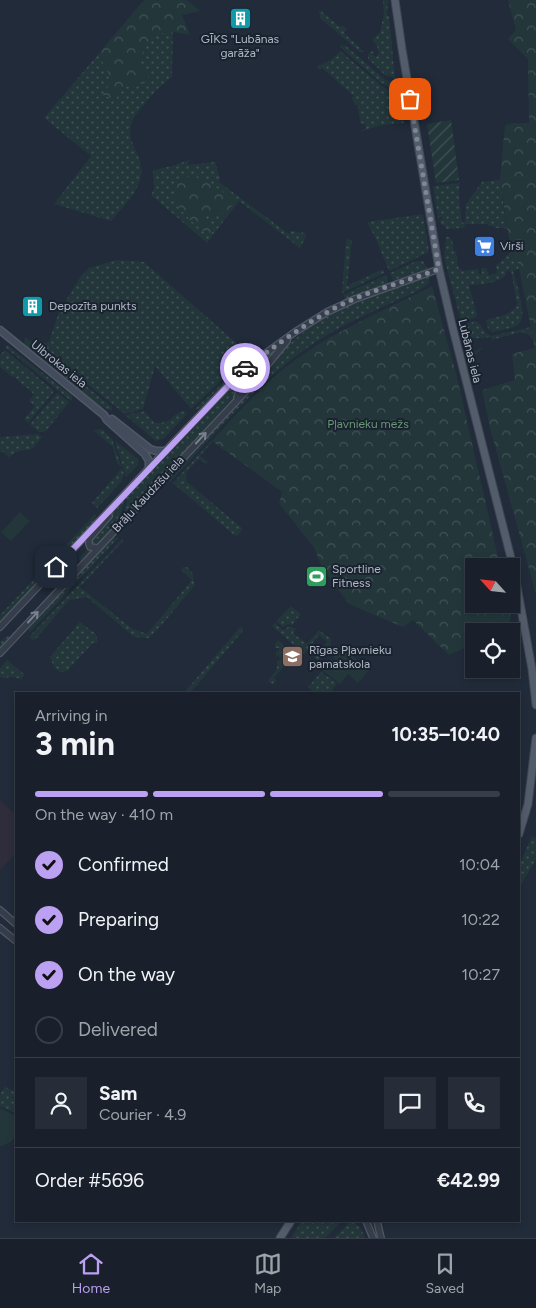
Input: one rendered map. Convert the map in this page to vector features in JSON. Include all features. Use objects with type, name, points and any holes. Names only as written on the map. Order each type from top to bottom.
[{"type":"main road","name":"Lubānas iela","points":[[395,0],[439,269],[514,570],[532,669],[536,705]]},
{"type":"main road","name":"Ulbrokas iela","points":[[0,330],[104,415],[150,449],[156,452],[165,451]]},
{"type":"main road","name":"Ulbrokas iela","points":[[104,415],[106,420],[148,457],[148,468]]},
{"type":"main road","points":[[520,831],[528,804],[536,738]]},
{"type":"main road","points":[[280,1238],[290,1222]]},
{"type":"street","name":"Brāļu Kaudzīšu iela","points":[[0,627],[148,468],[244,369],[327,312],[355,299],[439,269]]},
{"type":"street","name":"Brāļu Kaudzīšu iela","points":[[0,653],[245,392],[293,334]]},
{"type":"street","points":[[226,387],[233,386],[238,390],[239,395],[235,401]]},
{"type":"street","points":[[98,548],[89,545],[89,539],[108,516],[112,507]]},
{"type":"street","points":[[0,910],[15,923]]},
{"type":"street","points":[[0,928],[15,940]]},
{"type":"street","points":[[366,1222],[373,1238]]},
{"type":"street","points":[[377,1222],[381,1238]]},
{"type":"shaded area","points":[[0,800],[15,814],[15,854],[0,870]]},
{"type":"green space","points":[[144,0],[187,0],[200,11],[182,15],[190,35],[174,32],[152,34],[138,62],[151,81],[121,88],[116,100],[103,95],[110,83],[107,69],[98,55]]},
{"type":"green space","points":[[383,0],[388,0],[387,16],[389,16],[395,78],[385,75],[368,59],[371,51],[374,52],[372,54],[376,57],[379,53],[377,46],[372,40],[380,32],[384,17]]},
{"type":"green space","points":[[508,0],[536,0],[536,594],[490,428],[482,390],[515,380],[512,354],[535,348],[517,258],[511,252],[500,180],[505,125],[529,123],[528,59],[508,39],[516,30]]},
{"type":"green space","points":[[140,5],[173,33],[172,77],[149,99],[133,119],[130,130],[140,162],[141,176],[137,188],[125,206],[111,221],[54,204],[91,156],[44,118]]},
{"type":"green space","points":[[319,11],[339,26],[344,26],[347,29],[344,33],[364,52],[360,52],[320,18]]},
{"type":"green space","points":[[341,45],[346,46],[384,79],[399,85],[400,93],[380,82],[340,47]]},
{"type":"green space","points":[[340,51],[382,86],[401,97],[404,123],[381,125],[360,132],[366,128],[365,124],[359,123],[358,105],[355,105],[352,98],[354,96],[322,68],[319,70],[318,66],[331,60]]},
{"type":"green space","points":[[451,120],[459,180],[436,183],[427,124]]},
{"type":"green space","points":[[189,160],[188,165],[215,162],[220,179],[219,182],[289,234],[291,231],[305,233],[306,237],[300,248],[239,201],[207,243],[151,195],[154,189],[153,170]],"holes":[[[233,204],[218,216],[200,215],[209,236],[181,210]]]},
{"type":"green space","points":[[185,177],[203,178],[234,200],[234,204],[218,216],[200,215],[201,218],[215,229],[209,236],[187,217],[176,200],[174,192],[177,184]]},
{"type":"green space","points":[[500,180],[507,230],[488,226],[488,224],[465,224],[464,228],[446,229],[442,225],[439,220],[442,220],[442,217],[438,218],[433,186],[460,183],[459,197],[462,223],[465,222],[466,204],[482,182]]},
{"type":"green space","points":[[423,214],[429,252],[389,271],[367,222]]},
{"type":"green space","points":[[446,237],[452,240],[454,251],[456,251],[458,267],[463,271],[478,269],[479,274],[482,274],[481,268],[486,268],[489,275],[497,273],[496,266],[511,252],[517,258],[519,269],[513,271],[522,307],[519,324],[493,332],[488,329],[486,320],[499,317],[515,308],[517,304],[511,271],[506,271],[506,275],[503,278],[494,282],[469,285],[477,315],[474,318],[461,321],[444,258]]},
{"type":"green space","points":[[346,239],[352,240],[347,286],[383,269],[384,273],[342,293]]},
{"type":"green space","points":[[117,260],[144,262],[249,354],[191,409],[155,366],[143,409],[125,414],[38,345],[49,342],[59,312],[81,276],[89,268]]},
{"type":"green space","points":[[416,261],[423,261],[428,270],[393,281],[390,273]]},
{"type":"green space","points":[[386,275],[388,282],[386,284],[346,300],[343,295]]},
{"type":"green space","points":[[429,276],[429,283],[422,289],[342,327],[295,357],[239,407],[169,481],[169,476],[293,341],[319,322],[347,306]]},
{"type":"green space","name":"Pļavnieku mežs","points":[[432,286],[456,373],[498,558],[465,558],[465,613],[511,613],[509,623],[465,623],[465,648],[449,655],[413,620],[403,627],[349,604],[322,568],[314,547],[279,504],[282,492],[212,441],[260,390],[291,363],[307,351],[378,312]]},
{"type":"green space","points":[[476,321],[491,336],[531,327],[535,343],[529,335],[522,332],[495,339],[488,343],[492,340],[491,337],[469,339],[472,353],[482,349],[472,357],[463,325]]},
{"type":"green space","points":[[25,337],[112,407],[112,411],[99,405],[24,344]]},
{"type":"green space","points":[[283,342],[243,391],[235,382]]},
{"type":"green space","points":[[7,345],[72,396],[72,400],[5,347]]},
{"type":"green space","points":[[5,350],[53,390],[53,393],[28,423],[24,419],[35,406],[29,401],[34,395],[0,367],[0,355]]},
{"type":"green space","points":[[251,356],[252,360],[202,408],[194,410]]},
{"type":"green space","points":[[229,389],[234,389],[237,394],[235,397],[125,515],[127,500],[125,498]]},
{"type":"green space","points":[[57,393],[69,402],[46,431],[39,432],[30,424]]},
{"type":"green space","points":[[144,411],[155,423],[166,422],[180,412],[184,411],[187,414],[164,438],[156,441],[125,415]]},
{"type":"green space","points":[[102,429],[112,439],[122,468],[117,463],[113,447],[93,430]]},
{"type":"green space","points":[[38,434],[42,437],[32,449],[16,452],[9,457],[0,452],[0,437]]},
{"type":"green space","points":[[115,441],[139,460],[137,466],[126,477]]},
{"type":"green space","points":[[211,441],[200,456],[208,462],[206,464],[199,459],[187,472],[187,482],[242,528],[237,536],[173,483]]},
{"type":"green space","points":[[122,468],[124,474],[121,482],[97,508],[92,503]]},
{"type":"green space","points":[[123,500],[121,514],[123,516],[100,543],[93,544],[91,539]]},
{"type":"green space","points":[[20,512],[30,521],[11,541],[1,532]]},
{"type":"green space","points":[[95,514],[94,523],[42,578],[38,575]]},
{"type":"green space","points":[[112,538],[118,538],[29,633],[29,626]]},
{"type":"green space","points":[[122,539],[124,540],[80,587],[131,628],[147,634],[192,580],[181,570],[183,567],[187,567],[192,572],[195,585],[165,621],[149,638],[134,637],[87,597],[69,600],[36,639],[32,640],[29,637]]},
{"type":"green space","points":[[88,549],[92,551],[0,648],[0,642],[11,635],[80,562],[79,558]]},
{"type":"green space","points":[[37,576],[41,579],[0,624],[0,615]]},
{"type":"green space","points":[[291,606],[301,614],[292,625],[288,624],[283,627],[276,621]]},
{"type":"green space","points":[[80,622],[96,634],[98,643],[93,643],[67,671],[60,672],[54,667],[50,657]]},
{"type":"green space","points":[[275,623],[283,630],[288,627],[296,629],[293,633],[307,644],[319,630],[331,639],[331,646],[318,661],[314,657],[327,642],[319,635],[304,654],[272,626]]},
{"type":"green space","points":[[240,627],[243,628],[243,631],[191,692],[185,692]]},
{"type":"green space","points":[[278,640],[297,657],[293,662],[289,660],[274,678],[277,681],[272,684],[268,681],[277,669],[277,661],[280,660],[279,655],[276,656],[276,651],[279,651],[279,648],[275,648]]},
{"type":"green space","points":[[345,649],[369,670],[358,683],[348,674],[340,684],[322,670],[331,659],[346,671],[333,657],[339,650]]},
{"type":"green space","points":[[7,660],[25,675],[21,679],[0,677],[0,668]]},
{"type":"green space","points":[[321,672],[337,683],[331,692],[313,692],[308,687]]},
{"type":"green space","points":[[532,836],[536,838],[536,860],[520,885],[520,864]]},
{"type":"green space","points":[[5,1087],[15,1092],[15,1113],[0,1106],[0,1094]]},
{"type":"green space","points":[[0,1108],[15,1116],[15,1134],[12,1141],[0,1146]]},
{"type":"green space","points":[[301,1222],[341,1222],[325,1238],[291,1238]]},
{"type":"green space","points":[[350,1222],[354,1222],[360,1227],[365,1238],[334,1238]]},
{"type":"way so far","points":[[245,368],[295,332],[327,312],[355,299],[439,269],[410,99]]},
{"type":"place","name":"GĪKS \"Lubānas garāža\"","points":[[240,18]]},
{"type":"place","name":"Virši","points":[[484,246]]},
{"type":"place","name":"Depozīta punkts","points":[[33,306]]},
{"type":"place","name":"Sportline Fitness","points":[[316,576]]},
{"type":"place","name":"Rīgas Pļavnieku pamatskola","points":[[293,657]]},
{"type":"route","points":[[56,567],[245,368]]}]
